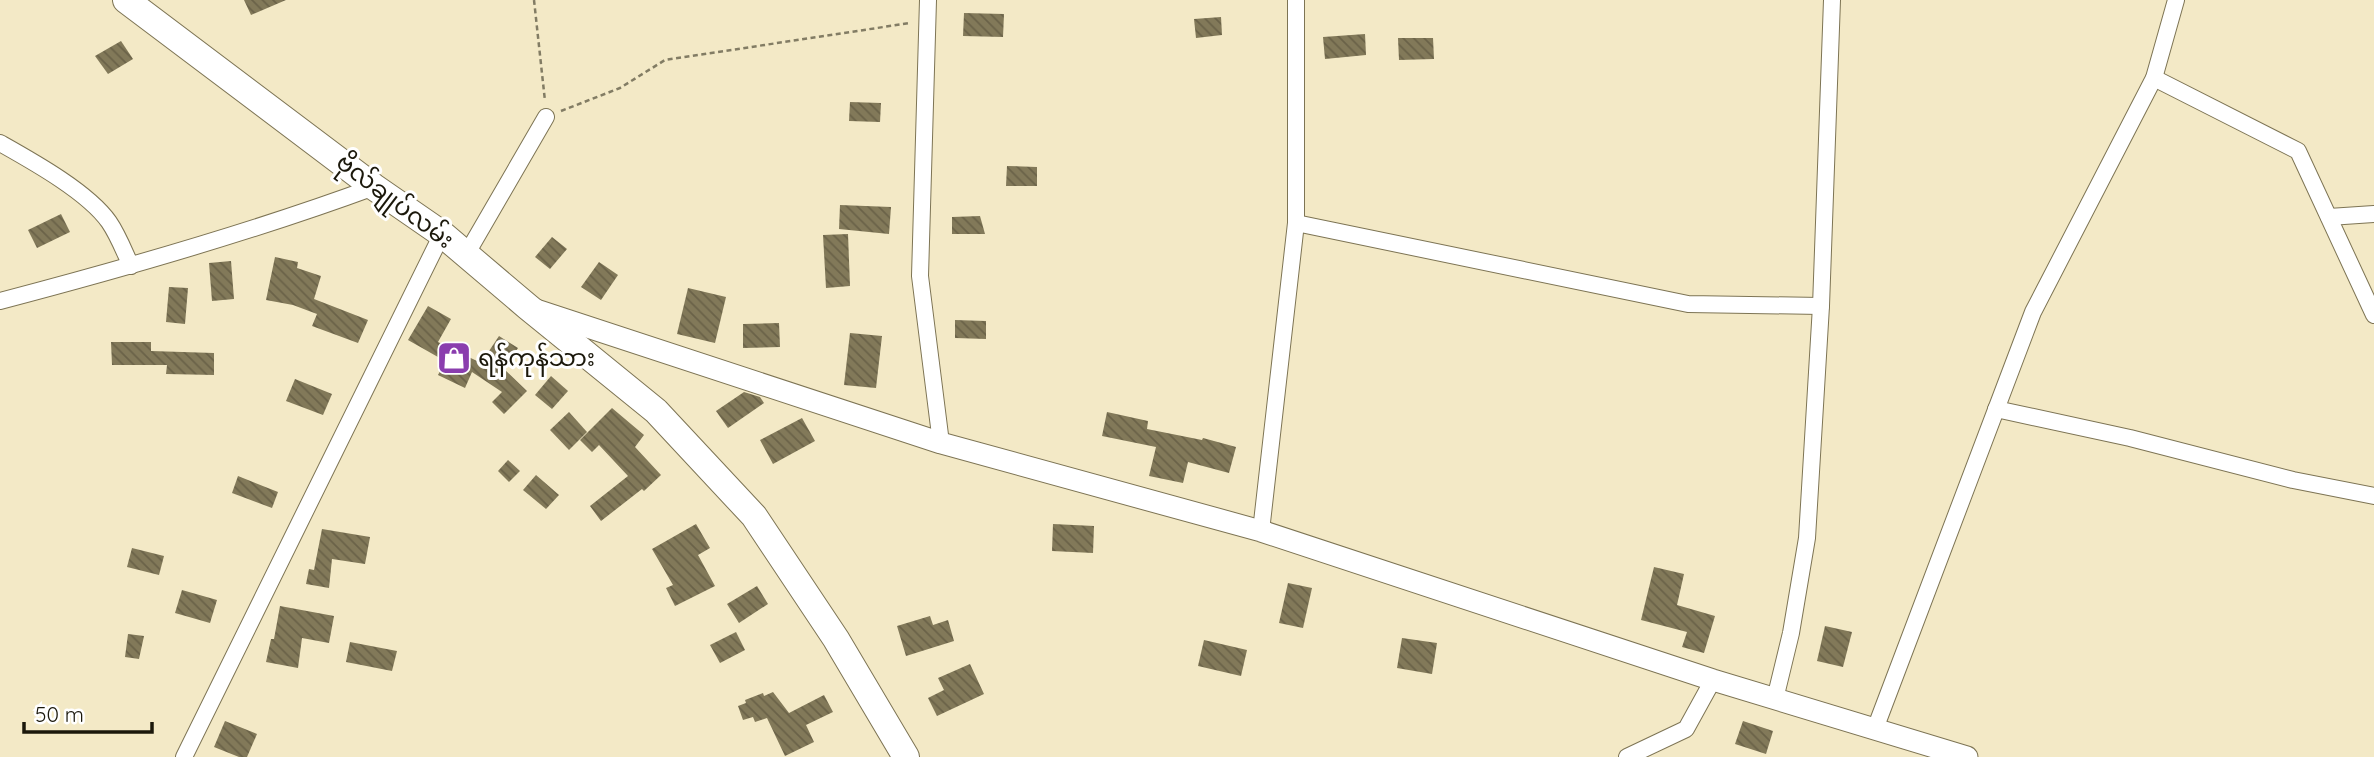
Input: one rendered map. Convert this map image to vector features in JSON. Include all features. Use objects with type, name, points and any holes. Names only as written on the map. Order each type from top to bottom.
[{"type":"main road","name":"ဗိုလ်ချုပ်လမ်း","points":[[126,0],[374,187],[442,234],[656,411],[754,516],[835,639],[906,757]]},
{"type":"street","points":[[928,0],[920,276],[941,443]]},
{"type":"street","points":[[1261,531],[1296,223],[1296,0]]},
{"type":"street","points":[[1775,699],[1791,633],[1807,538],[1821,306],[1832,0]]},
{"type":"street","points":[[1875,729],[2033,312],[2154,78],[2176,0]]},
{"type":"street","points":[[2154,78],[2298,151],[2374,315]]},
{"type":"street","points":[[466,255],[546,117]]},
{"type":"street","points":[[0,143],[63,181],[100,210],[111,224],[131,266]]},
{"type":"street","points":[[0,301],[131,266],[298,215],[374,187]]},
{"type":"street","points":[[2329,217],[2374,214]]},
{"type":"street","points":[[1296,223],[1688,304],[1821,306]]},
{"type":"street","points":[[184,757],[442,234]]},
{"type":"street","points":[[528,307],[941,443],[1261,531],[1713,680],[1967,757]]},
{"type":"street","points":[[1996,409],[2130,438],[2293,480],[2374,496]]},
{"type":"street","points":[[1627,757],[1686,729],[1713,680]]},
{"type":"path","points":[[534,0],[546,117],[620,88],[665,60],[926,21]]},
{"type":"building","points":[[244,0],[286,0],[251,15]]},
{"type":"building","points":[[964,13],[1004,14],[1003,37],[963,36]]},
{"type":"building","points":[[1221,17],[1222,35],[1196,38],[1194,19]]},
{"type":"building","points":[[1365,34],[1366,55],[1325,59],[1323,37]]},
{"type":"building","points":[[1398,38],[1433,38],[1434,59],[1399,60]]},
{"type":"building","points":[[121,41],[133,59],[108,74],[95,56]]},
{"type":"building","points":[[850,102],[881,103],[880,122],[849,121]]},
{"type":"building","points":[[1007,166],[1037,167],[1037,186],[1006,186]]},
{"type":"building","points":[[840,205],[891,207],[889,234],[839,229]]},
{"type":"building","points":[[61,214],[70,232],[37,248],[28,230]]},
{"type":"building","points":[[980,216],[985,234],[952,234],[952,217]]},
{"type":"building","points":[[848,234],[850,286],[826,288],[823,235]]},
{"type":"building","points":[[552,237],[567,249],[550,269],[535,257]]},
{"type":"building","points":[[275,257],[298,262],[297,268],[321,276],[314,299],[368,320],[358,343],[312,326],[317,314],[293,305],[266,300]]},
{"type":"building","points":[[231,261],[234,299],[212,301],[209,263]]},
{"type":"building","points":[[599,262],[618,275],[601,300],[581,287]]},
{"type":"building","points":[[169,287],[188,288],[185,324],[166,322]]},
{"type":"building","points":[[688,288],[726,297],[715,343],[677,334]]},
{"type":"building","points":[[428,306],[451,319],[438,342],[481,363],[499,336],[518,348],[504,369],[527,391],[504,414],[492,402],[502,392],[472,372],[465,388],[438,375],[445,361],[408,340]]},
{"type":"building","points":[[955,320],[986,321],[986,339],[955,338]]},
{"type":"building","points":[[779,323],[780,347],[743,348],[743,324]]},
{"type":"building","points":[[850,333],[882,336],[876,388],[844,385]]},
{"type":"building","points":[[111,342],[151,342],[151,351],[214,353],[214,375],[166,374],[167,365],[112,365]]},
{"type":"building","points":[[551,376],[568,391],[552,409],[535,395]]},
{"type":"building","points":[[295,379],[332,394],[323,415],[286,401]]},
{"type":"building","points":[[744,392],[760,397],[764,403],[728,428],[716,411]]},
{"type":"building","points":[[612,408],[644,435],[635,447],[661,475],[644,491],[642,489],[601,521],[590,506],[628,476],[599,445],[592,452],[580,440]]},
{"type":"building","points":[[569,412],[587,432],[569,450],[550,430]]},
{"type":"building","points":[[1107,412],[1148,421],[1147,429],[1202,440],[1203,438],[1236,447],[1229,473],[1188,462],[1183,483],[1149,476],[1156,447],[1102,436]]},
{"type":"building","points":[[802,418],[815,441],[773,464],[760,440]]},
{"type":"building","points":[[508,460],[520,471],[509,482],[498,471]]},
{"type":"building","points":[[536,475],[559,495],[546,509],[523,490]]},
{"type":"building","points":[[238,476],[278,492],[272,508],[232,493]]},
{"type":"building","points":[[696,524],[710,548],[698,555],[715,586],[675,606],[666,588],[673,585],[652,549]]},
{"type":"building","points":[[1053,524],[1094,526],[1093,553],[1052,551]]},
{"type":"building","points":[[322,529],[370,537],[365,564],[332,559],[329,588],[306,584],[309,569],[314,570]]},
{"type":"building","points":[[132,548],[164,556],[159,575],[127,567]]},
{"type":"building","points":[[1654,567],[1684,574],[1677,605],[1715,616],[1704,653],[1682,647],[1687,632],[1641,620]]},
{"type":"building","points":[[1288,583],[1312,588],[1303,628],[1279,623]]},
{"type":"building","points":[[757,586],[768,604],[739,623],[727,604]]},
{"type":"building","points":[[182,590],[217,600],[210,623],[175,613]]},
{"type":"building","points":[[280,606],[334,616],[329,643],[302,638],[298,668],[266,662],[271,639],[274,639]]},
{"type":"building","points":[[930,616],[933,625],[948,620],[954,641],[906,656],[897,626]]},
{"type":"building","points":[[1825,626],[1852,632],[1843,667],[1817,661]]},
{"type":"building","points":[[736,632],[745,650],[720,663],[710,645]]},
{"type":"building","points":[[128,634],[144,636],[139,659],[125,657]]},
{"type":"building","points":[[1402,638],[1437,643],[1432,674],[1397,668]]},
{"type":"building","points":[[1204,640],[1247,650],[1241,676],[1198,666]]},
{"type":"building","points":[[350,642],[397,651],[392,671],[346,662]]},
{"type":"building","points":[[970,664],[984,694],[937,716],[928,698],[944,690],[938,678]]},
{"type":"building","points":[[773,692],[789,713],[824,695],[833,712],[806,725],[814,742],[785,756],[767,718],[755,722],[753,717],[743,720],[738,706],[746,703],[745,700]]},
{"type":"building","points":[[225,721],[257,734],[247,757],[239,757],[214,747]]},
{"type":"building","points":[[1743,721],[1773,731],[1766,754],[1735,744]]},
{"type":"place","name":"ရန်ကုန်သား","points":[[454,358]]}]
